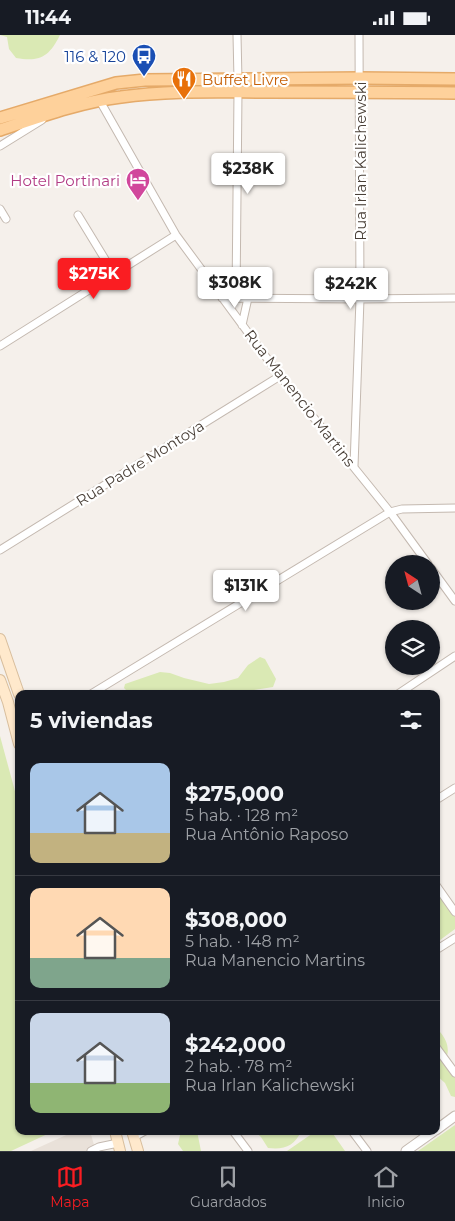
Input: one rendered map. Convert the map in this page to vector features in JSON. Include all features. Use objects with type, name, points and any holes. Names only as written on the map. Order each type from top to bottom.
[{"type":"main road","points":[[0,130],[56,111],[120,97],[238,86],[360,78],[455,79]]},
{"type":"main road","points":[[0,118],[116,83],[164,79],[238,86],[360,92],[455,93]]},
{"type":"main road","points":[[0,639],[18,690]]},
{"type":"main road","points":[[0,680],[4,704],[15,733]]},
{"type":"main road","points":[[119,1147],[132,1135]]},
{"type":"main road","points":[[133,1135],[138,1151]]},
{"type":"street","points":[[236,298],[237,35]]},
{"type":"street","name":"Rua Irlan Kalichewski","points":[[354,466],[360,299],[360,35]]},
{"type":"street","name":"Rua Manencio Martins","points":[[100,101],[176,235],[280,376],[354,466],[421,555]]},
{"type":"street","points":[[0,146],[56,111]]},
{"type":"street","points":[[0,209],[6,219]]},
{"type":"street","points":[[78,215],[114,274]]},
{"type":"street","points":[[0,346],[176,235]]},
{"type":"street","points":[[222,297],[455,298]]},
{"type":"street","points":[[242,325],[248,298]]},
{"type":"street","name":"Rua Padre Montoya","points":[[0,550],[280,376]]},
{"type":"street","points":[[98,690],[390,512],[402,509],[455,508]]},
{"type":"street","points":[[440,580],[455,601]]},
{"type":"street","points":[[404,690],[455,655]]},
{"type":"street","points":[[440,797],[455,788]]},
{"type":"street","points":[[440,891],[455,912]]},
{"type":"street","points":[[440,947],[455,938]]},
{"type":"street","points":[[440,1052],[455,1073]]},
{"type":"street","points":[[440,1126],[455,1116]]},
{"type":"street","points":[[236,1135],[248,1151]]},
{"type":"street","points":[[355,1135],[367,1151]]},
{"type":"street","points":[[406,1151],[428,1135]]},
{"type":"street","points":[[91,1151],[99,1147],[119,1147]]},
{"type":"shaded area","points":[[66,1135],[91,1135],[97,1151],[31,1151]]},
{"type":"green space","points":[[0,35],[60,35],[48,53],[38,58],[24,59],[16,58],[9,49],[7,37]]},
{"type":"green space","points":[[260,657],[265,659],[276,679],[273,687],[254,690],[126,690],[124,688],[125,684],[160,672],[209,684],[224,682],[238,678],[248,665]]},
{"type":"green space","points":[[0,736],[15,791],[15,1135],[45,1135],[11,1151],[0,1151]]},
{"type":"green space","points":[[440,895],[455,916],[455,929],[440,940]]},
{"type":"green space","points":[[440,1032],[448,1048],[446,1059],[455,1070],[455,1097],[451,1096],[445,1083],[440,1079]]},
{"type":"green space","points":[[455,1125],[455,1151],[418,1151]]},
{"type":"green space","points":[[180,1135],[198,1135],[201,1151],[183,1151],[178,1144]]},
{"type":"green space","points":[[259,1135],[299,1135],[288,1146],[274,1148],[268,1148]]},
{"type":"green space","points":[[310,1135],[334,1135],[345,1151],[287,1151]]},
{"type":"place","name":"116 & 120","points":[[144,77]]},
{"type":"place","name":"Buffet Livre","points":[[184,100]]},
{"type":"place","name":"Hotel Portinari","points":[[138,201]]}]
